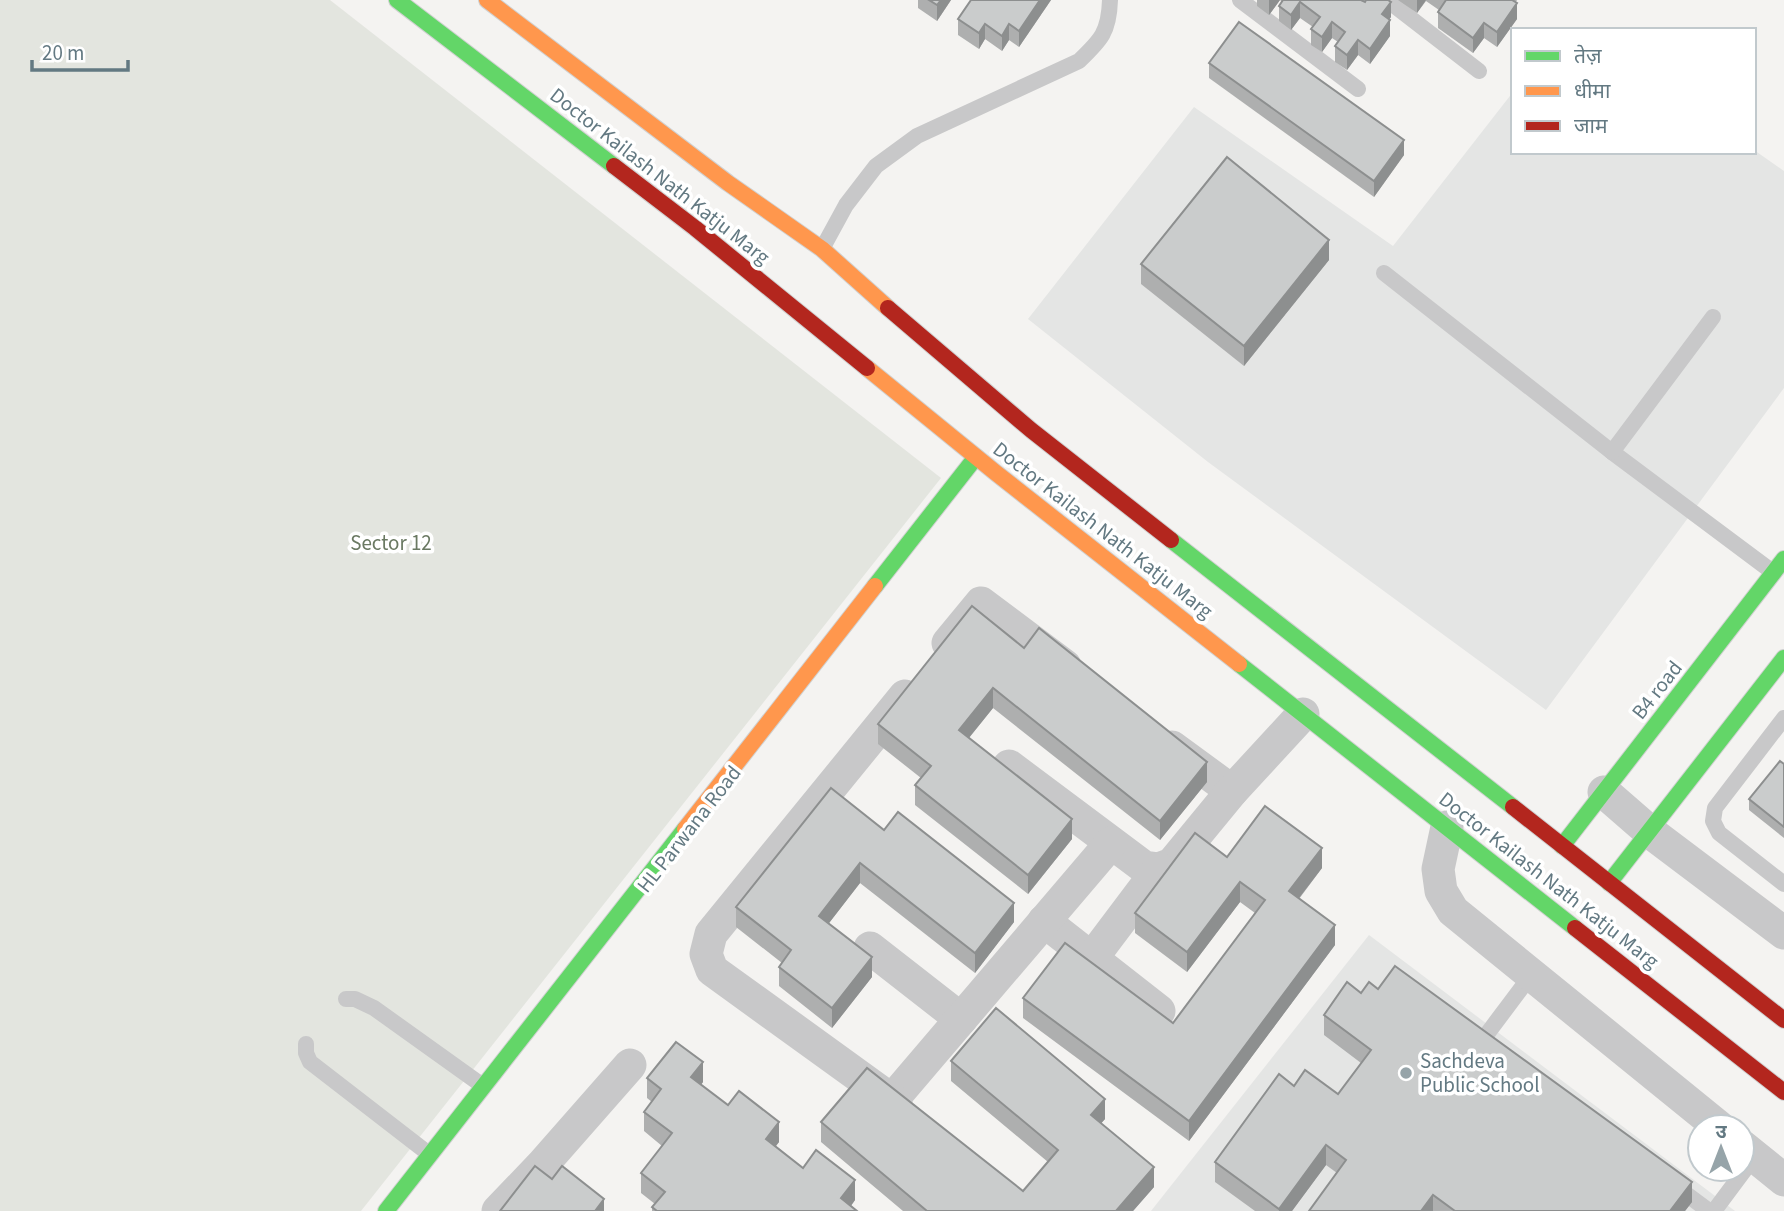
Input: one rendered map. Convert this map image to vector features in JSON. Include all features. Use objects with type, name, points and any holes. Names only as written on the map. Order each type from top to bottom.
[{"type":"main road","name":"Doctor Kailash Nath Katju Marg","points":[[397,0],[699,223],[976,457],[992,479],[1304,714],[1784,1092]]},
{"type":"main road","name":"Doctor Kailash Nath Katju Marg","points":[[487,0],[724,189],[822,249],[962,374],[1031,430],[1784,1020]]},
{"type":"main road","points":[[386,1211],[976,457]]},
{"type":"main road","name":"B4 road","points":[[1562,846],[1784,559]]},
{"type":"main road","points":[[1609,883],[1784,658]]},
{"type":"street","points":[[925,1123],[712,970],[706,954],[711,934],[981,603],[1090,685]]},
{"type":"street","points":[[1009,766],[1143,867],[1159,869],[1172,864],[1232,791],[1304,714]]},
{"type":"street","points":[[1145,726],[1232,791]]},
{"type":"street","points":[[1604,792],[1650,832],[1784,933]]},
{"type":"street","points":[[1447,827],[1438,869],[1441,891],[1453,911],[1702,1113]]},
{"type":"street","points":[[892,1100],[1111,843]]},
{"type":"street","points":[[1092,958],[1159,869]]},
{"type":"street","points":[[1044,921],[1159,1011]]},
{"type":"street","points":[[870,948],[961,1019]]},
{"type":"street","points":[[498,1211],[552,1172],[631,1065]]},
{"type":"street","points":[[1756,1157],[1784,1180]]},
{"type":"lane","points":[[822,249],[846,205],[876,166],[917,136],[1079,61],[1101,40],[1110,17],[1110,0]]},
{"type":"lane","points":[[1240,0],[1358,89]]},
{"type":"lane","points":[[1387,0],[1479,71]]},
{"type":"lane","points":[[1384,273],[1612,452],[1774,573]]},
{"type":"lane","points":[[1612,452],[1713,317]]},
{"type":"lane","points":[[1784,718],[1715,808],[1713,821],[1720,833],[1784,884]]},
{"type":"lane","points":[[1503,1058],[1481,1042],[1532,974]]},
{"type":"lane","points":[[346,999],[355,999],[373,1008],[483,1086]]},
{"type":"lane","points":[[306,1044],[310,1062],[429,1154]]},
{"type":"lane","points":[[1665,1179],[1711,1211],[1728,1183]]},
{"type":"shaded area","points":[[1511,95],[1511,154],[1756,154],[1756,151],[1784,171],[1784,388],[1546,710],[1208,462],[1028,319],[1194,107],[1393,246]]},
{"type":"shaded area","name":"Sachdeva Public School","points":[[1369,935],[1686,1174],[1686,1183],[1698,1183],[1735,1211],[1151,1211]]},
{"type":"green space","name":"Sector 12","points":[[0,0],[330,0],[941,478],[361,1211],[0,1211]]},
{"type":"building","points":[[971,0],[1040,0],[1019,31],[1009,24],[1002,36],[985,24],[979,33],[958,19]]},
{"type":"building","points":[[1283,0],[1388,0],[1391,2],[1382,14],[1390,20],[1370,49],[1358,40],[1347,55],[1335,46],[1345,32],[1332,22],[1322,37],[1311,29],[1320,17],[1300,2],[1291,15],[1279,6]]},
{"type":"building","points":[[1446,0],[1512,0],[1517,3],[1497,32],[1484,23],[1473,38],[1438,12]]},
{"type":"building","points":[[1239,22],[1404,140],[1374,181],[1209,63]]},
{"type":"building","points":[[1227,157],[1329,240],[1244,346],[1141,264]]},
{"type":"building","points":[[972,606],[1024,648],[1039,628],[1207,762],[1160,821],[993,688],[959,730],[1072,819],[1028,875],[915,785],[931,766],[878,724]]},
{"type":"building","points":[[1780,761],[1784,764],[1784,827],[1749,799]]},
{"type":"building","points":[[831,788],[884,830],[898,812],[1014,903],[975,953],[860,863],[819,916],[872,957],[832,1008],[779,967],[791,950],[736,907]]},
{"type":"building","points":[[1265,806],[1322,848],[1289,891],[1335,925],[1189,1121],[1023,998],[1065,943],[1173,1023],[1265,900],[1240,882],[1187,952],[1135,913],[1195,833],[1227,857]]},
{"type":"building","name":"Sachdeva Public School","points":[[1395,966],[1686,1178],[1686,1183],[1691,1183],[1670,1211],[1455,1211],[1433,1195],[1421,1211],[1309,1211],[1346,1160],[1326,1145],[1279,1209],[1215,1162],[1279,1074],[1294,1086],[1305,1070],[1338,1094],[1371,1050],[1324,1015],[1347,982],[1361,993],[1369,982],[1378,989]]},
{"type":"building","points":[[996,1008],[1105,1099],[1091,1115],[1154,1167],[1116,1211],[927,1211],[821,1122],[867,1068],[1023,1191],[1058,1150],[951,1061]]},
{"type":"building","points":[[676,1042],[703,1062],[691,1077],[728,1105],[739,1091],[779,1122],[766,1139],[803,1168],[816,1150],[855,1180],[841,1198],[857,1211],[657,1211],[652,1207],[665,1192],[641,1173],[672,1133],[644,1112],[661,1089],[647,1078]]},
{"type":"building","points":[[535,1166],[552,1179],[562,1166],[604,1199],[595,1211],[500,1211]]},
{"type":"traffic: fast","points":[[397,0],[614,166]]},
{"type":"traffic: fast","points":[[875,586],[976,457]]},
{"type":"traffic: fast","points":[[1171,540],[1513,807]]},
{"type":"traffic: fast","points":[[1562,846],[1784,559]]},
{"type":"traffic: fast","points":[[1609,883],[1784,658]]},
{"type":"traffic: fast","points":[[1239,664],[1575,928]]},
{"type":"traffic: fast","points":[[386,1211],[685,829]]},
{"type":"traffic: slow","points":[[487,0],[728,183],[822,249],[888,308]]},
{"type":"traffic: slow","points":[[867,368],[1239,664]]},
{"type":"traffic: slow","points":[[685,829],[875,586]]},
{"type":"traffic: jam","points":[[614,166],[867,368]]},
{"type":"traffic: jam","points":[[888,308],[1031,430],[1171,540]]},
{"type":"traffic: jam","points":[[1513,807],[1784,1020]]},
{"type":"traffic: jam","points":[[1575,928],[1784,1092]]},
{"type":"place","name":"Sachdeva Public School","points":[[1406,1073]]}]
